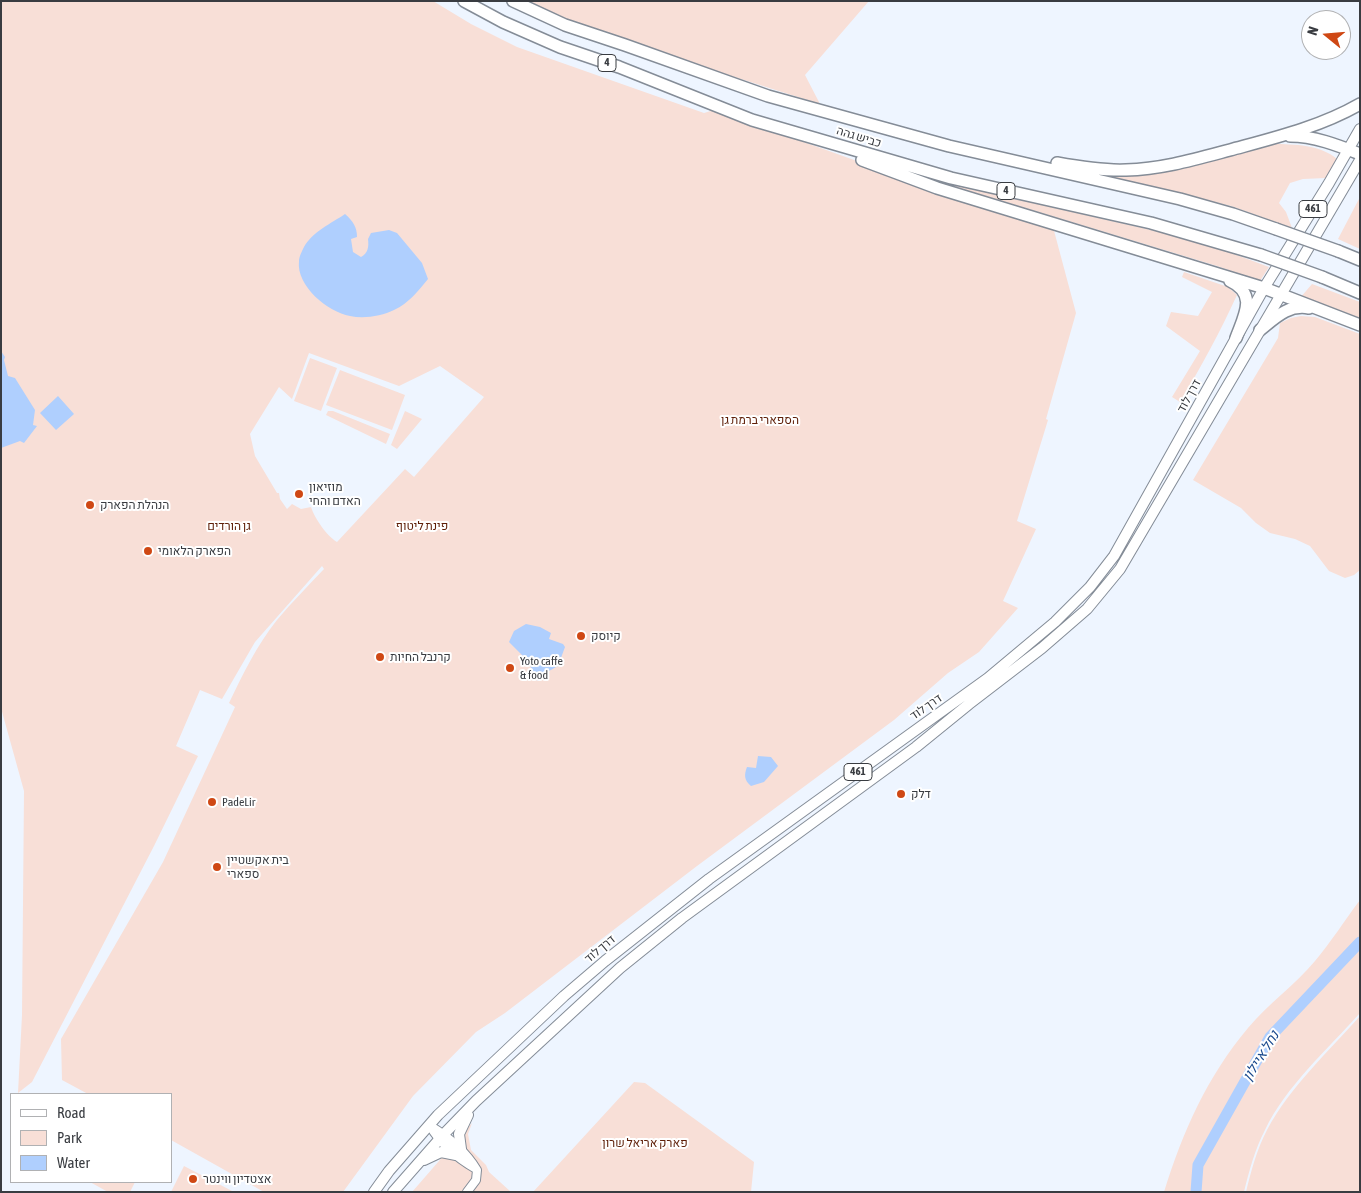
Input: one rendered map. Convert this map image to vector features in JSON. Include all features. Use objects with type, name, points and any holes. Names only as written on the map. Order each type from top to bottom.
[{"type":"highway","name":"כביש גהה","points":[[464,1],[503,22],[560,47],[619,67],[752,120],[951,178],[1151,222],[1261,255],[1360,293]]},
{"type":"highway","name":"כביש גהה","points":[[512,1],[565,25],[625,44],[768,96],[949,146],[1145,190],[1233,214],[1360,260]]},
{"type":"highway","points":[[949,146],[1066,165],[1124,170],[1143,169],[1187,162],[1278,137],[1342,114],[1360,104]]},
{"type":"highway","points":[[752,120],[937,188],[1264,288],[1360,325]]},
{"type":"highway","points":[[1278,137],[1303,136],[1360,154]]},
{"type":"highway","points":[[1141,250],[1232,282],[1240,288],[1247,298],[1246,311],[1236,338]]},
{"type":"highway","points":[[1260,330],[1280,314],[1290,309],[1305,307],[1318,310]]},
{"type":"main road","name":"דרך לוד","points":[[374,1192],[389,1171],[429,1125],[564,996],[709,879],[988,678],[1055,622],[1090,587],[1114,556],[1264,288],[1360,129]]},
{"type":"main road","name":"דרך לוד","points":[[393,1192],[441,1137],[476,1102],[614,974],[655,939],[916,747],[1042,648],[1087,609],[1120,569],[1360,160]]},
{"type":"main road","points":[[416,1165],[441,1152],[458,1152],[460,1130],[476,1102]]},
{"type":"street","points":[[429,1125],[477,1170],[476,1180],[467,1192]]},
{"type":"green space","name":"הספארי ברמת גן","points":[[1,1],[433,1],[471,24],[517,47],[704,113],[714,110],[871,166],[1053,227],[1076,313],[1046,419],[1048,420],[1017,521],[1036,529],[1003,601],[1018,608],[979,652],[948,673],[894,720],[697,866],[505,1013],[476,1032],[413,1096],[343,1192],[264,1192],[172,1141],[172,1093],[86,1093],[62,1080],[61,1039],[163,862],[235,707],[229,703],[240,681],[257,650],[277,620],[324,569],[322,566],[255,642],[222,699],[200,690],[176,746],[198,756],[154,846],[32,1082],[18,1093],[22,1015],[24,791],[1,708]],"holes":[[[309,353],[399,386],[440,366],[484,397],[414,477],[405,469],[337,542],[322,527],[311,507],[301,509],[292,504],[287,509],[255,456],[250,434],[279,387],[292,399]]]},
{"type":"green space","points":[[524,1],[869,1],[805,75],[820,104],[649,50],[554,17]]},
{"type":"green space","points":[[1273,144],[1315,148],[1331,154],[1337,159],[1326,178],[1303,179],[1290,183],[1279,203],[1286,212],[1292,228],[1231,206],[1086,171],[1142,171],[1191,166]]},
{"type":"green space","points":[[933,180],[1199,241],[1269,267],[1260,281],[1217,266]]},
{"type":"green space","points":[[1360,197],[1360,249],[1338,239]]},
{"type":"green space","points":[[1184,272],[1228,287],[1237,295],[1210,349],[1180,402],[1172,397],[1200,351],[1166,326],[1171,312],[1198,316],[1212,292],[1182,277]]},
{"type":"green space","points":[[1312,284],[1360,302],[1360,320],[1300,298]]},
{"type":"green space","points":[[1301,316],[1315,317],[1360,334],[1360,570],[1354,575],[1345,578],[1329,571],[1310,546],[1295,539],[1270,533],[1256,523],[1241,508],[1193,480],[1278,338],[1280,323]]},
{"type":"green space","points":[[310,358],[337,368],[321,411],[294,401]]},
{"type":"green space","points":[[340,370],[405,395],[392,430],[326,405]]},
{"type":"green space","points":[[328,411],[333,411],[390,434],[386,444],[326,415]]},
{"type":"green space","points":[[405,411],[422,419],[397,449],[391,445]]},
{"type":"green space","points":[[1360,900],[1360,1013],[1321,1054],[1284,1098],[1258,1145],[1244,1192],[1164,1192],[1188,1126],[1208,1085],[1220,1066],[1256,1019],[1315,961]]},
{"type":"green space","points":[[1360,1016],[1360,1192],[1246,1192],[1260,1145],[1276,1114],[1310,1070]]},
{"type":"green space","name":"פארק אריאל שרון","points":[[634,1082],[645,1083],[754,1162],[751,1192],[533,1192]]},
{"type":"green space","points":[[472,1123],[468,1134],[471,1150],[486,1165],[489,1172],[511,1192],[412,1192]]},
{"type":"green space","name":"אצטדיון ווינטר","points":[[184,1166],[234,1192],[171,1192]]},
{"type":"green space","points":[[92,1183],[134,1183],[130,1192],[108,1192]]},
{"type":"water","points":[[345,214],[356,230],[357,237],[351,239],[353,252],[361,257],[368,250],[368,239],[371,233],[389,230],[397,233],[422,263],[428,279],[404,304],[389,312],[378,315],[350,316],[341,314],[323,303],[308,288],[299,270],[300,256],[304,247],[317,232]]},
{"type":"water","points":[[1,351],[5,357],[8,376],[15,378],[35,410],[33,425],[37,426],[24,443],[20,441],[1,448]]},
{"type":"water","points":[[58,396],[74,414],[56,430],[40,413]]},
{"type":"water","points":[[526,624],[540,627],[551,633],[549,639],[563,644],[565,647],[558,666],[549,671],[547,676],[539,681],[531,678],[528,673],[532,669],[524,657],[509,642],[514,631]]},
{"type":"water","points":[[758,756],[771,757],[778,766],[764,782],[751,786],[745,777],[745,772],[747,767],[756,768]]},
{"type":"waterway","name":"נחל איילון","points":[[1196,1192],[1198,1165],[1270,1037],[1360,942]]},
{"type":"place","name":"מוזיאון האדם והחי","points":[[299,494]]},
{"type":"place","name":"הנהלת הפארק","points":[[90,505]]},
{"type":"place","name":"הפארק הלאומי","points":[[148,551]]},
{"type":"place","name":"קיוסק","points":[[581,636]]},
{"type":"place","name":"קרנבל החיות","points":[[380,657]]},
{"type":"place","name":"Yoto caffe & food","points":[[510,668]]},
{"type":"place","name":"דלק","points":[[901,794]]},
{"type":"place","name":"PadeLir","points":[[212,802]]},
{"type":"place","name":"בית אקשטיין ספארי","points":[[217,867]]},
{"type":"place","name":"אצטדיון ווינטר","points":[[193,1179]]},
{"type":"park label","name":"גן הורדים","points":[[229,526]]},
{"type":"park label","name":"פינת ליטוף","points":[[422,526]]}]
